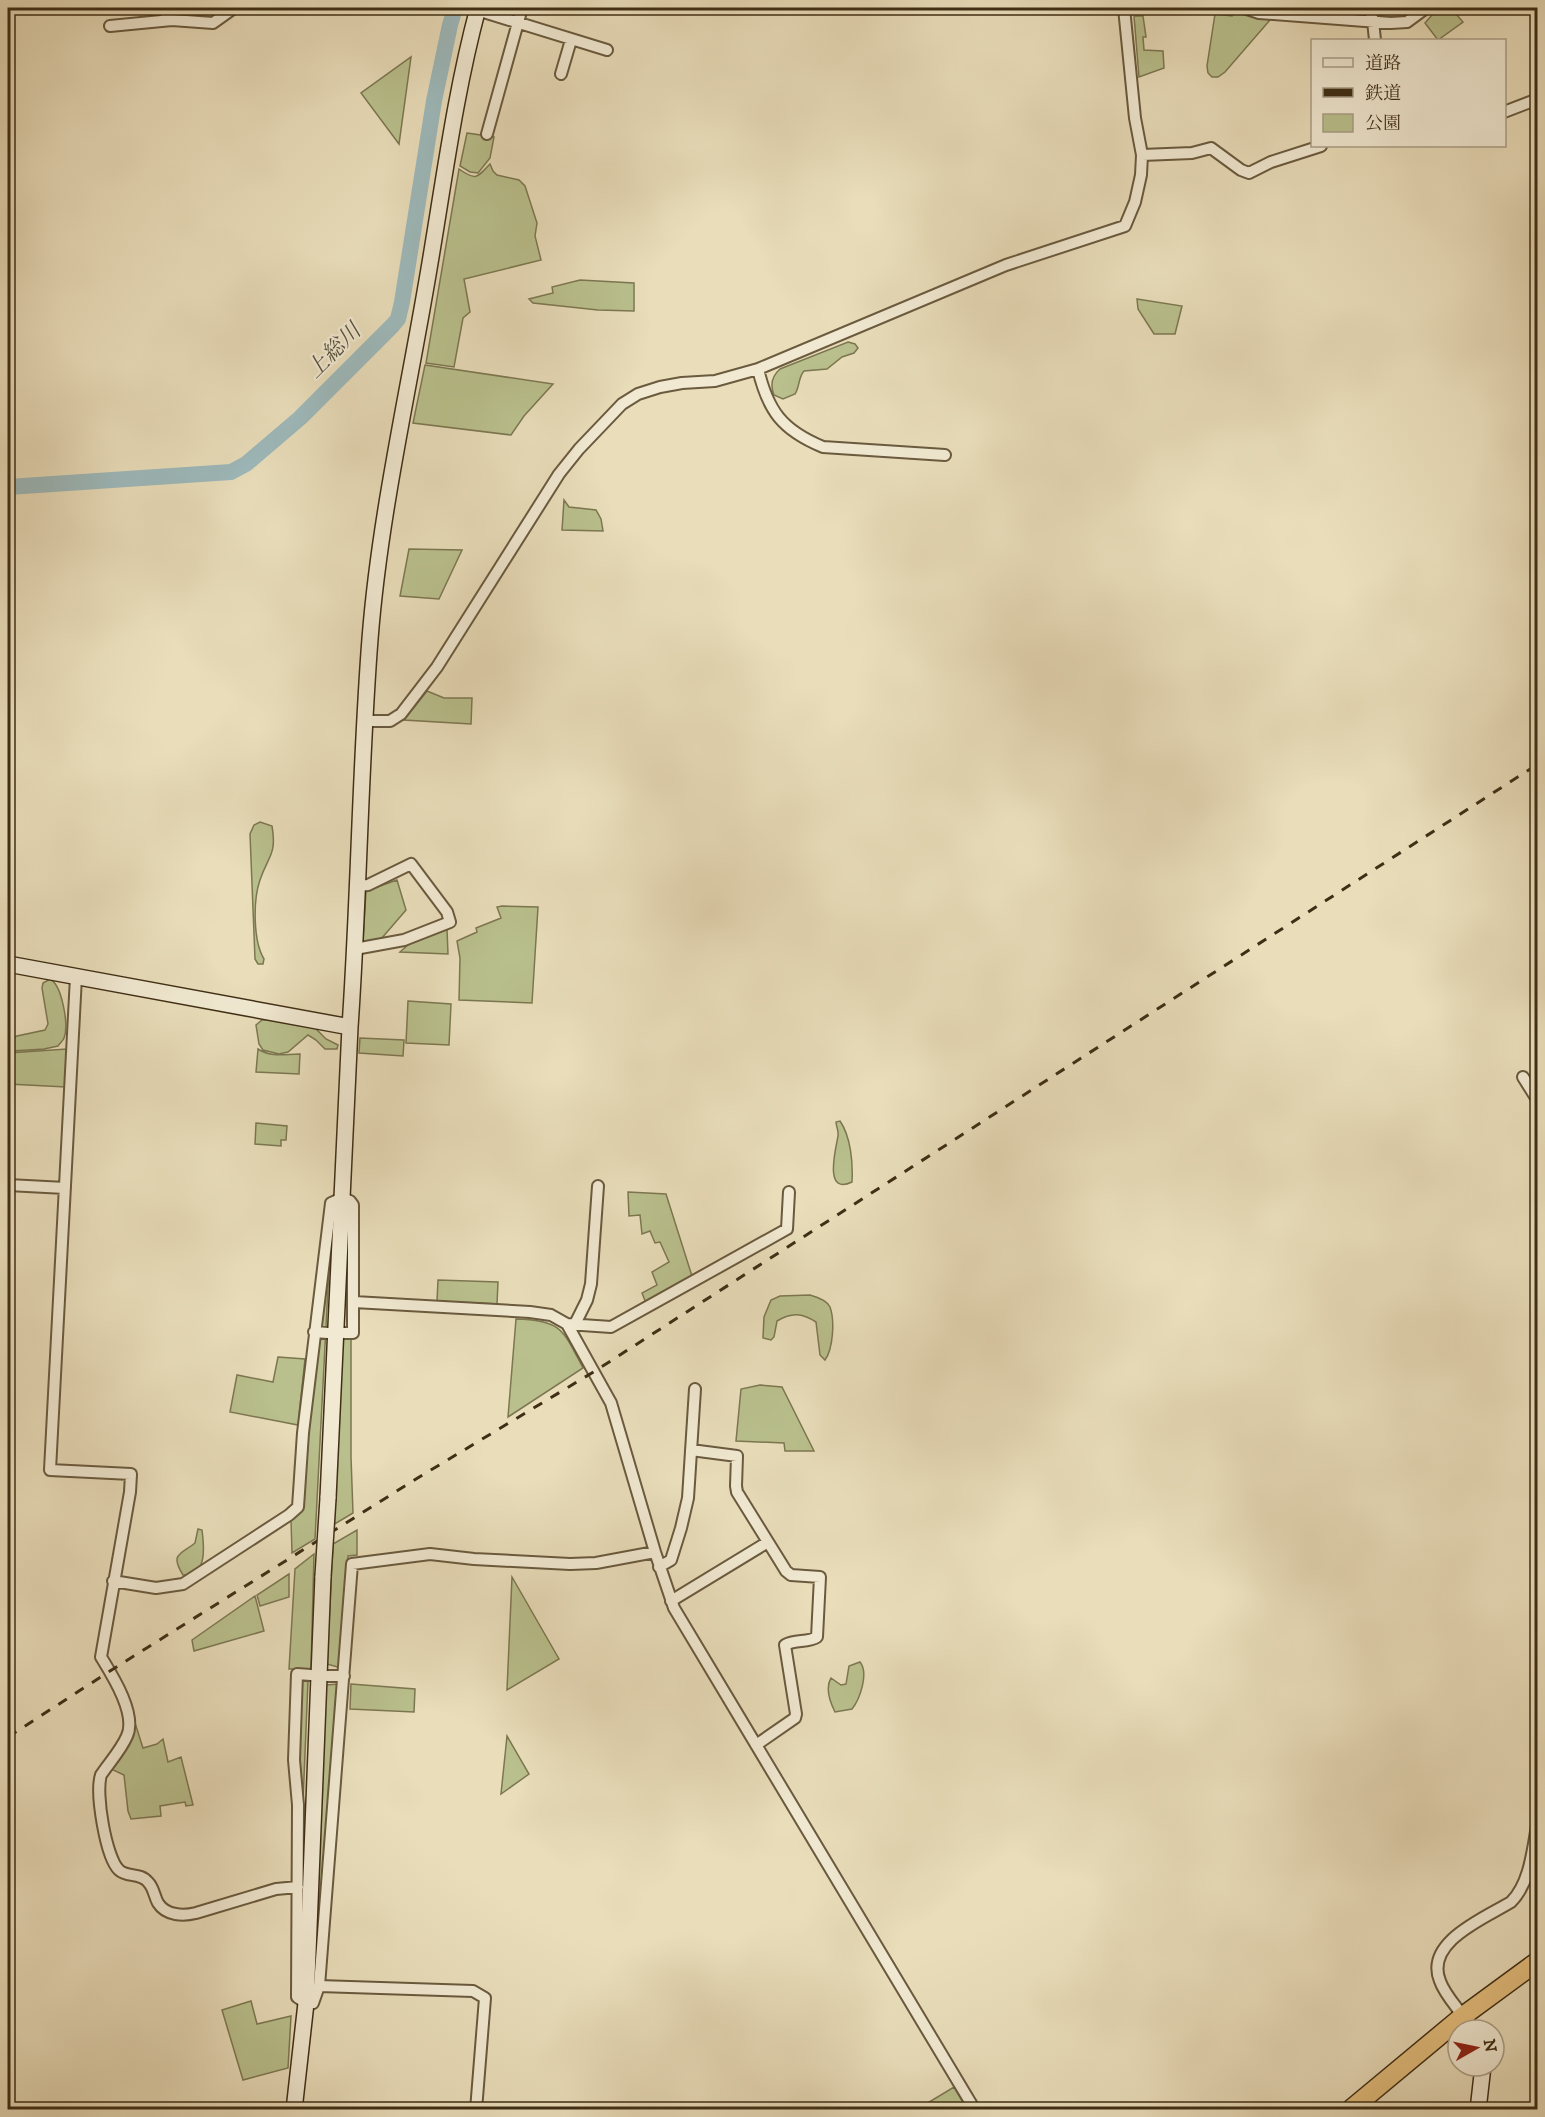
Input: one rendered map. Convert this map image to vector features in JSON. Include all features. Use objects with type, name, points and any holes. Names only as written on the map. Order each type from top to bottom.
[{"type":"highway","points":[[1473,2018],[1538,1961]]},
{"type":"highway","points":[[1350,2109],[1446,2038]]},
{"type":"street","points":[[162,8],[172,21]]},
{"type":"street","points":[[110,26],[172,21],[213,22],[234,8]]},
{"type":"street","points":[[487,134],[522,8]]},
{"type":"street","points":[[365,721],[390,721],[401,714],[437,667],[559,474],[579,449],[622,404],[638,394],[660,387],[715,381],[758,369],[1006,265],[1125,225],[1135,202],[1141,175],[1142,155],[1135,118],[1125,8]]},
{"type":"street","points":[[1244,8],[1259,13],[1407,22],[1426,8]]},
{"type":"street","points":[[1369,8],[1374,21],[1375,39]]},
{"type":"street","points":[[294,2109],[306,2003],[323,1576],[350,1027],[356,950],[365,721],[370,638],[379,557],[455,110],[477,9],[607,50]]},
{"type":"street","points":[[561,74],[571,40]]},
{"type":"street","points":[[1506,111],[1538,99]]},
{"type":"street","points":[[1142,155],[1192,153],[1211,148],[1240,170],[1249,173],[1271,162],[1318,147]]},
{"type":"street","points":[[758,369],[769,405],[782,422],[806,440],[823,447],[945,455]]},
{"type":"street","points":[[356,950],[404,940],[450,922],[447,912],[411,864],[368,885],[358,886]]},
{"type":"street","points":[[8,964],[350,1027]]},
{"type":"street","points":[[76,977],[50,1470],[130,1474],[130,1492],[101,1657],[118,1685],[128,1716],[129,1728],[128,1735],[101,1775],[98,1796],[109,1848],[116,1868],[125,1875],[142,1877],[147,1880],[153,1888],[158,1903],[174,1914],[186,1915],[276,1889],[298,1887]]},
{"type":"street","points":[[1523,1077],[1538,1101]]},
{"type":"street","points":[[8,1185],[65,1188]]},
{"type":"street","points":[[571,1324],[586,1300],[591,1284],[598,1186]]},
{"type":"street","points":[[354,1302],[530,1312],[551,1316],[571,1324],[611,1327],[787,1229],[789,1192]]},
{"type":"street","points":[[113,1581],[156,1588],[183,1584],[298,1507],[303,1433],[331,1203],[342,1198],[350,1201],[352,1205],[354,1302],[353,1333],[344,1333]]},
{"type":"street","points":[[571,1324],[611,1403],[674,1608],[975,2109]]},
{"type":"street","points":[[314,1332],[328,1333]]},
{"type":"street","points":[[660,1567],[671,1560],[688,1498],[695,1389]]},
{"type":"street","points":[[691,1450],[737,1456],[737,1492],[786,1571],[791,1575],[820,1577],[817,1637],[814,1640],[789,1642],[785,1645],[795,1718],[756,1745]]},
{"type":"street","points":[[671,1601],[768,1542]]},
{"type":"street","points":[[311,1675],[297,1674],[294,1760],[298,1805],[297,1997],[306,2003],[314,2003],[319,1986],[352,1564],[430,1554],[474,1559],[570,1564],[596,1563],[655,1552]]},
{"type":"street","points":[[327,1676],[344,1676]]},
{"type":"street","points":[[1464,2018],[1440,1983],[1438,1974],[1441,1954],[1455,1936],[1511,1902],[1518,1895],[1526,1876],[1538,1820]]},
{"type":"street","points":[[319,1986],[473,1991],[485,1998],[476,2109]]},
{"type":"street","points":[[1478,2109],[1482,2078]]},
{"type":"green space","points":[[1233,8],[1238,8],[1248,15],[1270,20],[1225,72],[1218,77],[1212,77],[1208,73],[1207,66],[1215,14],[1232,16]]},
{"type":"green space","points":[[1438,8],[1451,8],[1463,22],[1439,39],[1425,23]]},
{"type":"green space","points":[[1134,16],[1143,16],[1146,37],[1143,37],[1144,50],[1163,51],[1164,68],[1139,77]]},
{"type":"green space","points":[[411,57],[399,144],[361,93]]},
{"type":"green space","points":[[467,133],[494,137],[490,158],[478,173],[470,172],[460,166]]},
{"type":"green space","points":[[490,164],[497,175],[519,180],[525,186],[537,223],[535,236],[541,260],[464,279],[470,312],[463,318],[454,367],[426,363],[459,169],[476,176]]},
{"type":"green space","points":[[580,280],[634,283],[634,311],[598,310],[533,303],[529,299],[553,293],[552,287]]},
{"type":"green space","points":[[1137,299],[1182,306],[1175,334],[1154,334],[1138,309]]},
{"type":"green space","points":[[848,342],[855,344],[858,348],[854,353],[842,357],[827,369],[804,371],[795,394],[783,399],[774,395],[772,381],[780,369]]},
{"type":"green space","points":[[425,365],[553,384],[524,416],[511,435],[413,423]]},
{"type":"green space","points":[[564,500],[569,507],[596,510],[601,519],[603,531],[562,530]]},
{"type":"green space","points":[[409,549],[462,550],[439,599],[400,596]]},
{"type":"green space","points":[[427,691],[444,698],[472,698],[471,724],[404,720]]},
{"type":"green space","points":[[260,822],[272,826],[273,836],[273,850],[260,880],[256,898],[256,931],[264,959],[263,964],[258,964],[255,959],[250,834],[254,825]]},
{"type":"green space","points":[[397,880],[406,910],[381,939],[363,942],[366,891]]},
{"type":"green space","points":[[497,907],[538,907],[532,1003],[459,1000],[460,958],[457,941],[477,932],[476,928],[501,918]]},
{"type":"green space","points":[[447,929],[448,954],[400,952],[409,944]]},
{"type":"green space","points":[[50,979],[61,997],[66,1024],[64,1039],[58,1046],[44,1049],[12,1051],[8,1049],[10,1041],[17,1036],[45,1030],[48,1024],[42,988],[43,983]]},
{"type":"green space","points":[[408,1001],[451,1004],[449,1045],[406,1043]]},
{"type":"green space","points":[[274,1019],[314,1027],[326,1039],[338,1045],[337,1049],[325,1049],[308,1035],[288,1052],[279,1054],[263,1050],[259,1044],[256,1025],[262,1020]]},
{"type":"green space","points":[[360,1038],[404,1040],[403,1056],[359,1053]]},
{"type":"green space","points":[[67,1049],[66,1087],[8,1084],[8,1053]]},
{"type":"green space","points":[[258,1049],[273,1055],[300,1054],[299,1074],[256,1072]]},
{"type":"green space","points":[[840,1121],[849,1142],[852,1167],[852,1182],[843,1185],[837,1182],[833,1169],[838,1134],[836,1122]]},
{"type":"green space","points":[[256,1123],[287,1126],[286,1140],[281,1140],[281,1146],[255,1144]]},
{"type":"green space","points":[[628,1192],[666,1194],[692,1276],[646,1303],[642,1293],[657,1285],[652,1272],[669,1262],[660,1242],[655,1243],[650,1231],[642,1234],[640,1215],[629,1216]]},
{"type":"green space","points":[[331,1230],[315,1539],[292,1553],[291,1520],[305,1438]]},
{"type":"green space","points":[[438,1280],[498,1282],[497,1304],[437,1301]]},
{"type":"green space","points":[[810,1295],[827,1302],[832,1313],[831,1342],[825,1360],[820,1355],[816,1322],[806,1317],[792,1315],[782,1318],[777,1321],[774,1337],[771,1340],[763,1338],[764,1317],[771,1300],[780,1296]]},
{"type":"green space","points":[[516,1319],[543,1322],[559,1330],[571,1344],[583,1368],[508,1417]]},
{"type":"green space","points":[[340,1335],[351,1336],[353,1513],[333,1525]]},
{"type":"green space","points":[[278,1357],[305,1359],[298,1425],[230,1412],[237,1375],[273,1382]]},
{"type":"green space","points":[[760,1385],[782,1387],[814,1451],[785,1451],[784,1443],[736,1441],[741,1389]]},
{"type":"green space","points":[[198,1529],[202,1530],[203,1559],[197,1571],[183,1575],[177,1558],[195,1543]]},
{"type":"green space","points":[[357,1530],[357,1555],[348,1556],[341,1668],[327,1664],[333,1544]]},
{"type":"green space","points":[[314,1554],[311,1669],[289,1669],[295,1569]]},
{"type":"green space","points":[[289,1574],[289,1597],[260,1606],[257,1595]]},
{"type":"green space","points":[[512,1577],[559,1659],[507,1690]]},
{"type":"green space","points":[[255,1596],[264,1631],[194,1651],[192,1640]]},
{"type":"green space","points":[[860,1662],[864,1679],[858,1699],[852,1709],[835,1712],[828,1691],[831,1678],[841,1685],[846,1684],[849,1666]]},
{"type":"green space","points":[[299,1681],[308,1681],[303,1802],[297,1756]]},
{"type":"green space","points":[[339,1684],[315,1962],[326,1685]]},
{"type":"green space","points":[[351,1684],[415,1689],[414,1712],[350,1709]]},
{"type":"green space","points":[[135,1723],[143,1748],[157,1744],[163,1739],[168,1762],[181,1757],[193,1805],[186,1806],[185,1802],[160,1806],[161,1816],[131,1819],[124,1775],[111,1769]]},
{"type":"green space","points":[[507,1736],[529,1774],[501,1794]]},
{"type":"green space","points":[[251,2001],[257,2024],[291,2016],[288,2068],[243,2080],[222,2010]]},
{"type":"green space","points":[[954,2087],[967,2109],[923,2109],[921,2107]]},
{"type":"waterway","name":"上総川","points":[[8,487],[231,472],[246,464],[300,418],[393,325],[398,319],[402,302],[434,101],[455,8]]},
{"type":"railway","points":[[8,1737],[416,1479],[595,1371],[1538,764]]}]
